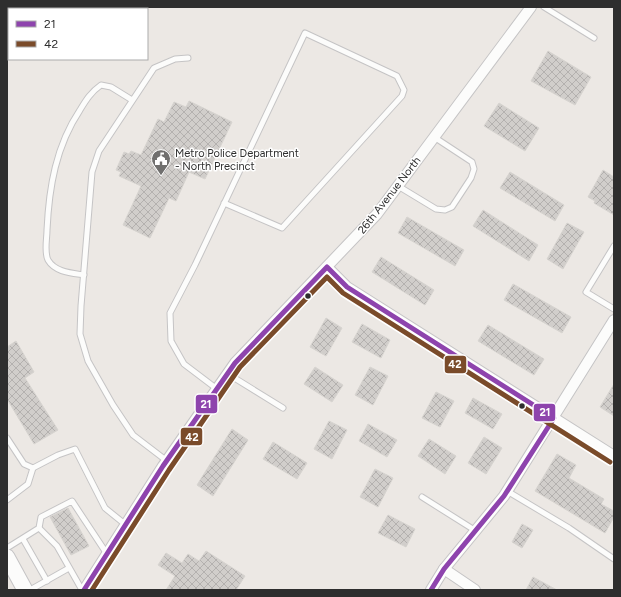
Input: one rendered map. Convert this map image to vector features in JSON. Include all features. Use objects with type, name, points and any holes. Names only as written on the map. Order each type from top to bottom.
[{"type":"main road","points":[[7,557],[25,590]]},
{"type":"street","name":"26th Avenue North","points":[[83,590],[108,554],[167,461],[235,363],[328,268],[377,214],[531,7]]},
{"type":"street","points":[[328,268],[347,287],[614,456]]},
{"type":"street","points":[[431,590],[444,569],[507,491],[614,320]]},
{"type":"street","points":[[444,569],[475,590]]},
{"type":"lane","points":[[544,7],[594,38]]},
{"type":"lane","points":[[217,389],[184,364],[171,341],[170,313],[305,34],[397,76],[404,90],[402,96],[282,228],[224,203]]},
{"type":"lane","points":[[167,461],[133,435],[113,405],[88,361],[80,334],[92,172],[99,151],[154,68],[175,59],[188,58]]},
{"type":"lane","points":[[84,275],[64,272],[54,266],[48,260],[46,252],[48,218],[56,159],[75,117],[92,91],[101,85],[111,87],[132,100]]},
{"type":"lane","points":[[398,186],[436,209],[445,210],[452,207],[471,178],[474,169],[472,162],[434,137]]},
{"type":"lane","points":[[614,246],[586,292],[614,309]]},
{"type":"lane","points":[[228,374],[283,408]]},
{"type":"lane","points":[[7,438],[24,464],[33,468]]},
{"type":"lane","points":[[8,499],[28,484],[33,468],[58,455],[75,449],[105,508],[126,525]]},
{"type":"lane","points":[[507,491],[568,528],[614,559]]},
{"type":"lane","points":[[422,497],[476,531]]},
{"type":"lane","points":[[7,548],[39,528],[41,518],[72,501],[108,554]]},
{"type":"lane","points":[[39,528],[57,546],[83,590]]},
{"type":"lane","points":[[23,539],[47,581]]},
{"type":"lane","points":[[30,590],[70,568]]},
{"type":"building","points":[[548,51],[591,77],[575,105],[531,81]]},
{"type":"building","points":[[189,101],[232,122],[205,179],[189,172],[176,201],[169,198],[150,238],[123,225],[141,186],[119,176],[121,172],[116,170],[124,152],[129,154],[131,151],[141,155],[158,119],[164,122],[174,102],[186,107]]},
{"type":"building","points":[[499,103],[539,128],[525,151],[484,126]]},
{"type":"building","points":[[603,170],[614,177],[614,215],[594,203],[595,201],[588,197]]},
{"type":"building","points":[[510,172],[564,205],[555,221],[500,188]]},
{"type":"building","points":[[483,210],[538,245],[529,261],[473,226]]},
{"type":"building","points":[[407,217],[464,250],[455,266],[398,233]]},
{"type":"building","points":[[567,223],[584,232],[563,269],[547,259]]},
{"type":"building","points":[[381,257],[434,290],[425,305],[372,272]]},
{"type":"building","points":[[513,284],[571,317],[562,333],[504,300]]},
{"type":"building","points":[[326,318],[342,328],[326,356],[310,347]]},
{"type":"building","points":[[362,324],[390,340],[381,358],[352,342]]},
{"type":"building","points":[[488,325],[544,359],[534,375],[478,341]]},
{"type":"building","points":[[16,341],[34,372],[25,378],[58,430],[34,444],[7,399],[7,347]]},
{"type":"building","points":[[315,367],[343,385],[332,402],[304,384]]},
{"type":"building","points":[[370,367],[388,376],[373,405],[355,395]]},
{"type":"building","points":[[614,384],[614,416],[600,407]]},
{"type":"building","points":[[436,392],[454,401],[440,427],[422,418]]},
{"type":"building","points":[[473,398],[502,414],[493,429],[465,413]]},
{"type":"building","points":[[329,421],[347,430],[332,459],[314,449]]},
{"type":"building","points":[[368,424],[397,440],[387,457],[359,441]]},
{"type":"building","points":[[232,429],[248,440],[213,496],[197,485]]},
{"type":"building","points":[[484,437],[502,448],[486,474],[468,463]]},
{"type":"building","points":[[429,439],[456,456],[445,474],[418,456]]},
{"type":"building","points":[[273,442],[307,463],[297,479],[263,459]]},
{"type":"building","points":[[557,454],[576,465],[569,478],[604,499],[601,504],[614,511],[614,517],[605,533],[535,491]]},
{"type":"building","points":[[375,469],[393,478],[378,507],[360,497]]},
{"type":"building","points":[[68,508],[89,546],[71,555],[50,517]]},
{"type":"building","points":[[388,515],[415,529],[406,547],[378,533]]},
{"type":"building","points":[[522,524],[533,530],[522,548],[512,542]]},
{"type":"building","points":[[206,551],[245,576],[236,590],[166,590],[175,576],[158,565],[166,553],[182,563],[188,554],[199,561]]},
{"type":"building","points":[[533,577],[557,590],[526,590]]},
{"type":"transit line","name":"21","points":[[84,590],[163,466],[235,363],[327,267],[347,287],[554,418],[504,496],[444,569],[431,590]]},
{"type":"transit line","name":"42","points":[[92,590],[169,470],[240,367],[327,277],[343,293],[610,462]]},
{"type":"place","name":"Metro Police Department - North Precinct","points":[[161,176]]}]
